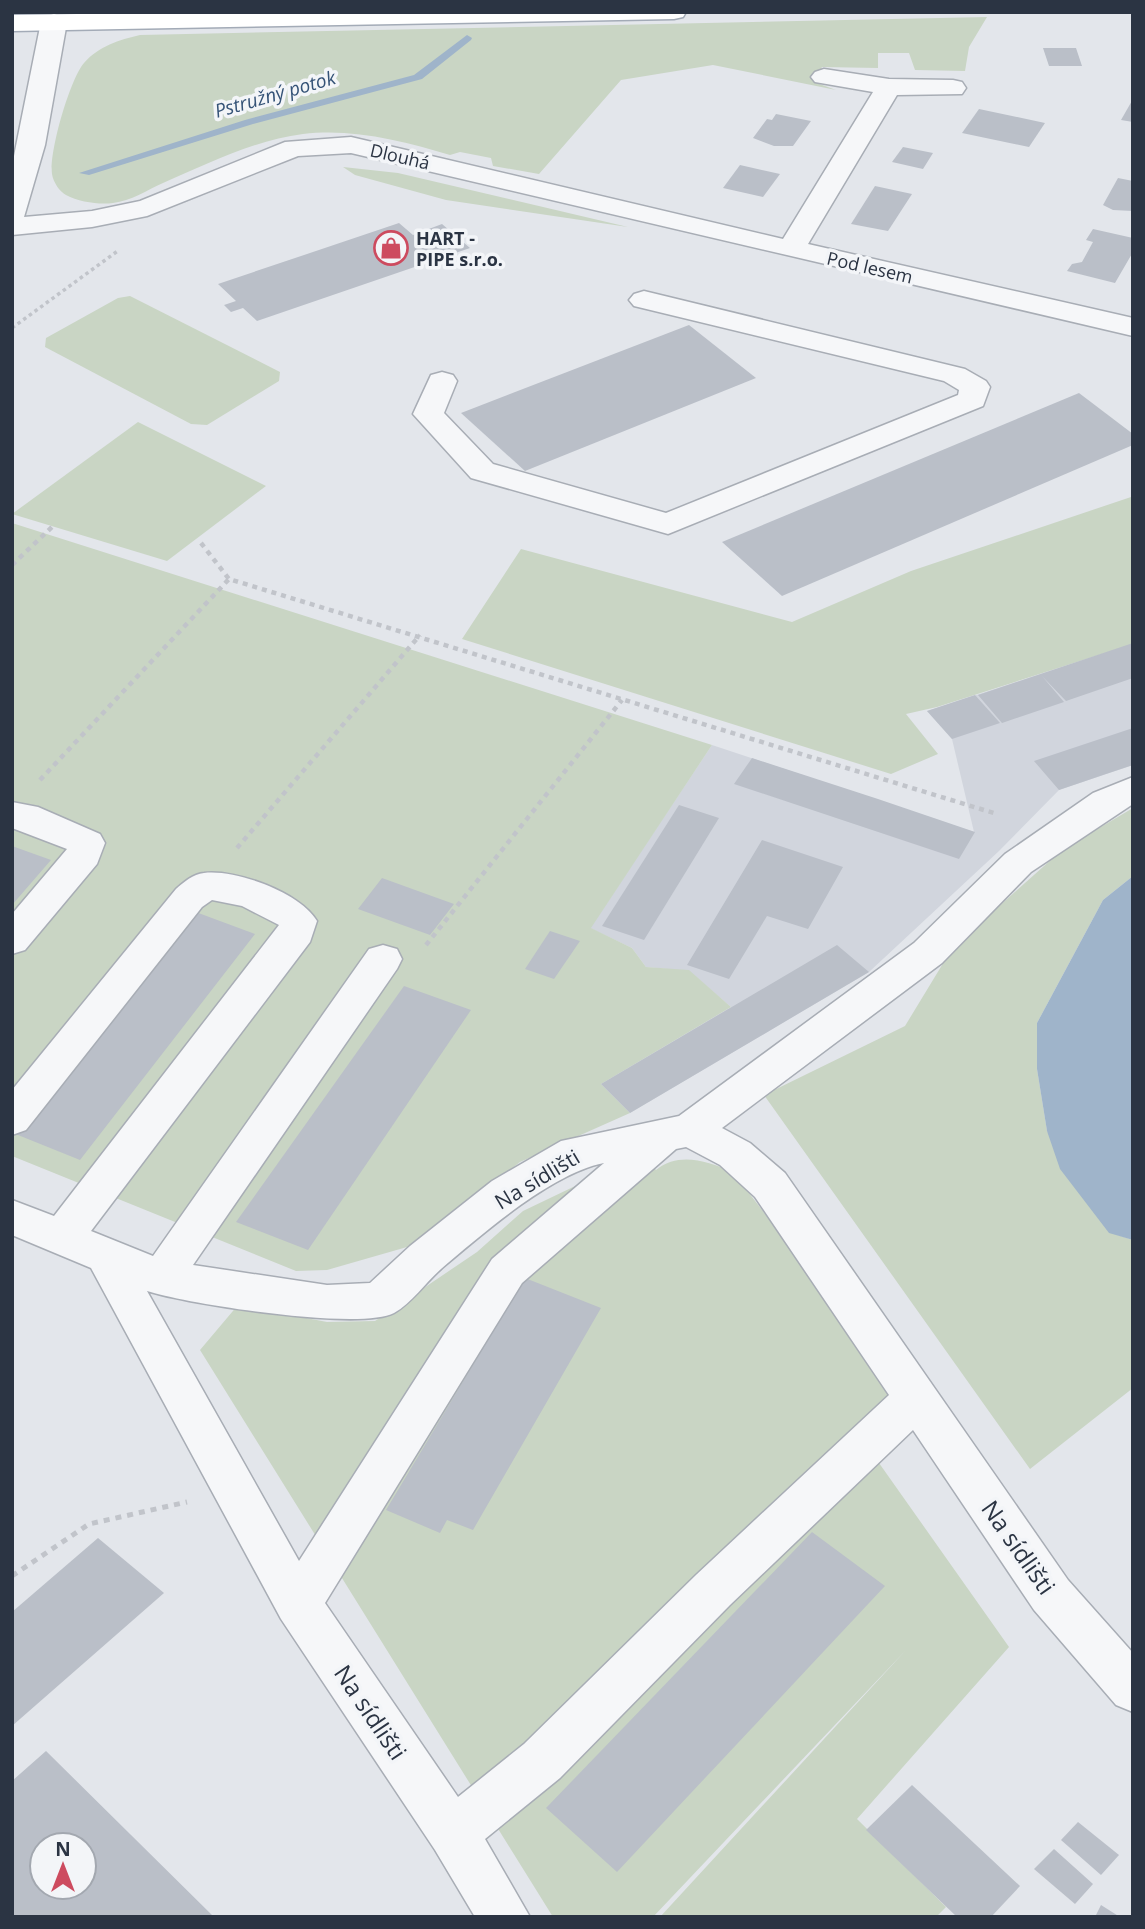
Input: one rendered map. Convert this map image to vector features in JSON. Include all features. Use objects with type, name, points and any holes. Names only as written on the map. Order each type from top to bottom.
[{"type":"main road","points":[[12,23],[674,12]]},
{"type":"street","points":[[12,214],[32,145],[54,23]]},
{"type":"street","points":[[824,77],[889,88],[953,88]]},
{"type":"street","points":[[791,249],[889,88]]},
{"type":"street","name":"Dlouhá","points":[[12,227],[92,219],[147,208],[294,148],[351,145],[791,249]]},
{"type":"street","name":"Pod lesem","points":[[791,249],[1133,327]]},
{"type":"street","points":[[442,381],[428,414],[482,471],[668,524],[972,400],[975,387],[954,375],[644,300]]},
{"type":"street","points":[[298,1604],[507,1270],[678,1132],[928,953],[1018,863],[1106,802],[1133,789]]},
{"type":"street","points":[[12,940],[84,855],[87,843],[24,816],[22,803]]},
{"type":"street","points":[[12,1119],[189,898],[205,886],[225,888],[287,909],[298,922],[297,932],[61,1238]]},
{"type":"street","points":[[161,1278],[383,959]]},
{"type":"street","name":"Na sídlišti","points":[[12,1217],[161,1278],[327,1303],[380,1300],[425,1258],[506,1193],[576,1152],[678,1132],[736,1154],[770,1185],[918,1397],[1051,1595],[1133,1689]]},
{"type":"street","name":"Na sídlišti","points":[[107,1258],[298,1604],[453,1833],[504,1917]]},
{"type":"street","points":[[453,1833],[542,1761],[713,1590],[918,1397]]},
{"type":"path","points":[[12,328],[123,247]]},
{"type":"path","points":[[12,565],[53,526]]},
{"type":"path","points":[[201,543],[229,579],[420,635],[622,700],[997,814]]},
{"type":"path","points":[[22,803],[229,579]]},
{"type":"path","points":[[205,886],[420,635]]},
{"type":"path","points":[[383,959],[407,969],[622,700]]},
{"type":"path","points":[[12,1576],[89,1524],[235,1490]]},
{"type":"shaded area","points":[[1133,644],[1133,765],[1059,790],[999,851],[869,972],[630,1113],[601,1084],[731,1007],[689,971],[646,967],[632,948],[590,928],[712,745],[974,832],[952,739],[927,711]]},
{"type":"green space","points":[[987,17],[969,47],[965,71],[915,70],[909,53],[878,53],[878,68],[822,67],[814,82],[836,90],[713,65],[621,80],[539,174],[493,166],[491,158],[460,152],[450,155],[378,137],[322,133],[285,137],[249,147],[120,202],[102,204],[66,195],[57,186],[52,174],[57,133],[78,71],[90,57],[103,48],[140,35]]},
{"type":"green space","points":[[343,167],[398,173],[628,227],[446,200],[355,175]]},
{"type":"green space","points":[[130,296],[280,372],[279,381],[207,425],[191,424],[45,347],[46,338],[118,298]]},
{"type":"green space","points":[[138,422],[266,486],[167,561],[12,514]]},
{"type":"green space","points":[[1131,497],[1133,644],[937,707],[906,714],[938,754],[891,774],[462,639],[521,549],[792,622],[911,571]]},
{"type":"green space","points":[[12,523],[712,745],[591,928],[632,948],[646,967],[689,970],[731,1007],[601,1084],[630,1113],[520,1162],[414,1245],[327,1270],[296,1271],[12,1156]]},
{"type":"green space","points":[[1133,808],[1133,876],[1103,900],[1037,1023],[1037,1069],[1047,1131],[1109,1232],[1133,1240],[1133,1388],[1030,1469],[764,1095],[905,1026],[953,947],[1062,850]]},
{"type":"green space","points":[[642,1154],[656,1170],[674,1161],[694,1160],[732,1171],[897,1385],[879,1410],[855,1429],[1009,1647],[857,1819],[946,1907],[936,1917],[660,1917],[906,1650],[653,1917],[553,1917],[200,1350],[238,1305],[327,1322],[375,1321],[477,1252],[523,1211]]},
{"type":"water","points":[[1133,876],[1133,1240],[1109,1233],[1060,1169],[1047,1131],[1037,1069],[1037,1023],[1103,900]]},
{"type":"building","points":[[1043,48],[1076,48],[1082,66],[1049,66]]},
{"type":"building","points":[[1133,99],[1133,122],[1121,120]]},
{"type":"building","points":[[979,109],[1045,123],[1029,147],[962,133]]},
{"type":"building","points":[[776,114],[811,121],[793,146],[774,146],[753,138],[767,119],[772,120]]},
{"type":"building","points":[[903,147],[933,153],[923,169],[892,162]]},
{"type":"building","points":[[740,165],[780,174],[763,197],[723,188]]},
{"type":"building","points":[[1118,178],[1133,181],[1133,211],[1113,210],[1103,205]]},
{"type":"building","points":[[875,186],[912,194],[888,231],[851,224]]},
{"type":"building","points":[[399,223],[413,235],[442,224],[470,248],[257,321],[243,308],[231,312],[224,305],[236,301],[218,284]]},
{"type":"building","points":[[1093,229],[1133,238],[1133,252],[1115,283],[1067,271],[1072,264],[1082,262],[1093,242],[1086,240]]},
{"type":"building","points":[[689,325],[756,378],[525,471],[461,413]]},
{"type":"building","points":[[1079,393],[1133,434],[1133,445],[782,596],[722,542]]},
{"type":"building","points":[[1133,643],[1133,678],[1066,701],[1042,676],[1064,702],[1002,723],[978,695]]},
{"type":"building","points":[[975,695],[1000,723],[952,739],[927,711]]},
{"type":"building","points":[[1133,728],[1133,765],[1059,790],[1034,761]]},
{"type":"building","points":[[752,758],[975,832],[959,859],[734,784]]},
{"type":"building","points":[[679,805],[719,818],[644,940],[602,926]]},
{"type":"building","points":[[762,840],[843,867],[808,929],[767,916],[729,979],[687,965]]},
{"type":"building","points":[[12,846],[51,860],[12,905]]},
{"type":"building","points":[[382,878],[454,904],[430,935],[358,909]]},
{"type":"building","points":[[193,911],[255,934],[80,1160],[13,1133]]},
{"type":"building","points":[[550,931],[580,941],[554,979],[525,969]]},
{"type":"building","points":[[837,945],[869,972],[630,1113],[601,1084]]},
{"type":"building","points":[[404,986],[471,1010],[308,1250],[236,1222]]},
{"type":"building","points":[[525,1278],[601,1308],[473,1530],[447,1520],[440,1533],[386,1510]]},
{"type":"building","points":[[812,1532],[885,1586],[617,1872],[546,1808]]},
{"type":"building","points":[[98,1538],[164,1593],[12,1726],[12,1612]]},
{"type":"building","points":[[46,1751],[214,1917],[12,1917],[12,1781]]},
{"type":"building","points":[[912,1785],[1020,1886],[991,1917],[957,1917],[866,1830]]},
{"type":"building","points":[[1078,1822],[1119,1855],[1101,1875],[1061,1840]]},
{"type":"building","points":[[1054,1849],[1093,1884],[1075,1904],[1034,1869]]},
{"type":"building","points":[[1101,1905],[1120,1917],[1095,1917]]},
{"type":"waterway","name":"Pstružný potok","points":[[85,173],[249,122],[418,77],[467,38]]},
{"type":"place","name":"HART - PIPE s.r.o.","points":[[391,248]]}]
